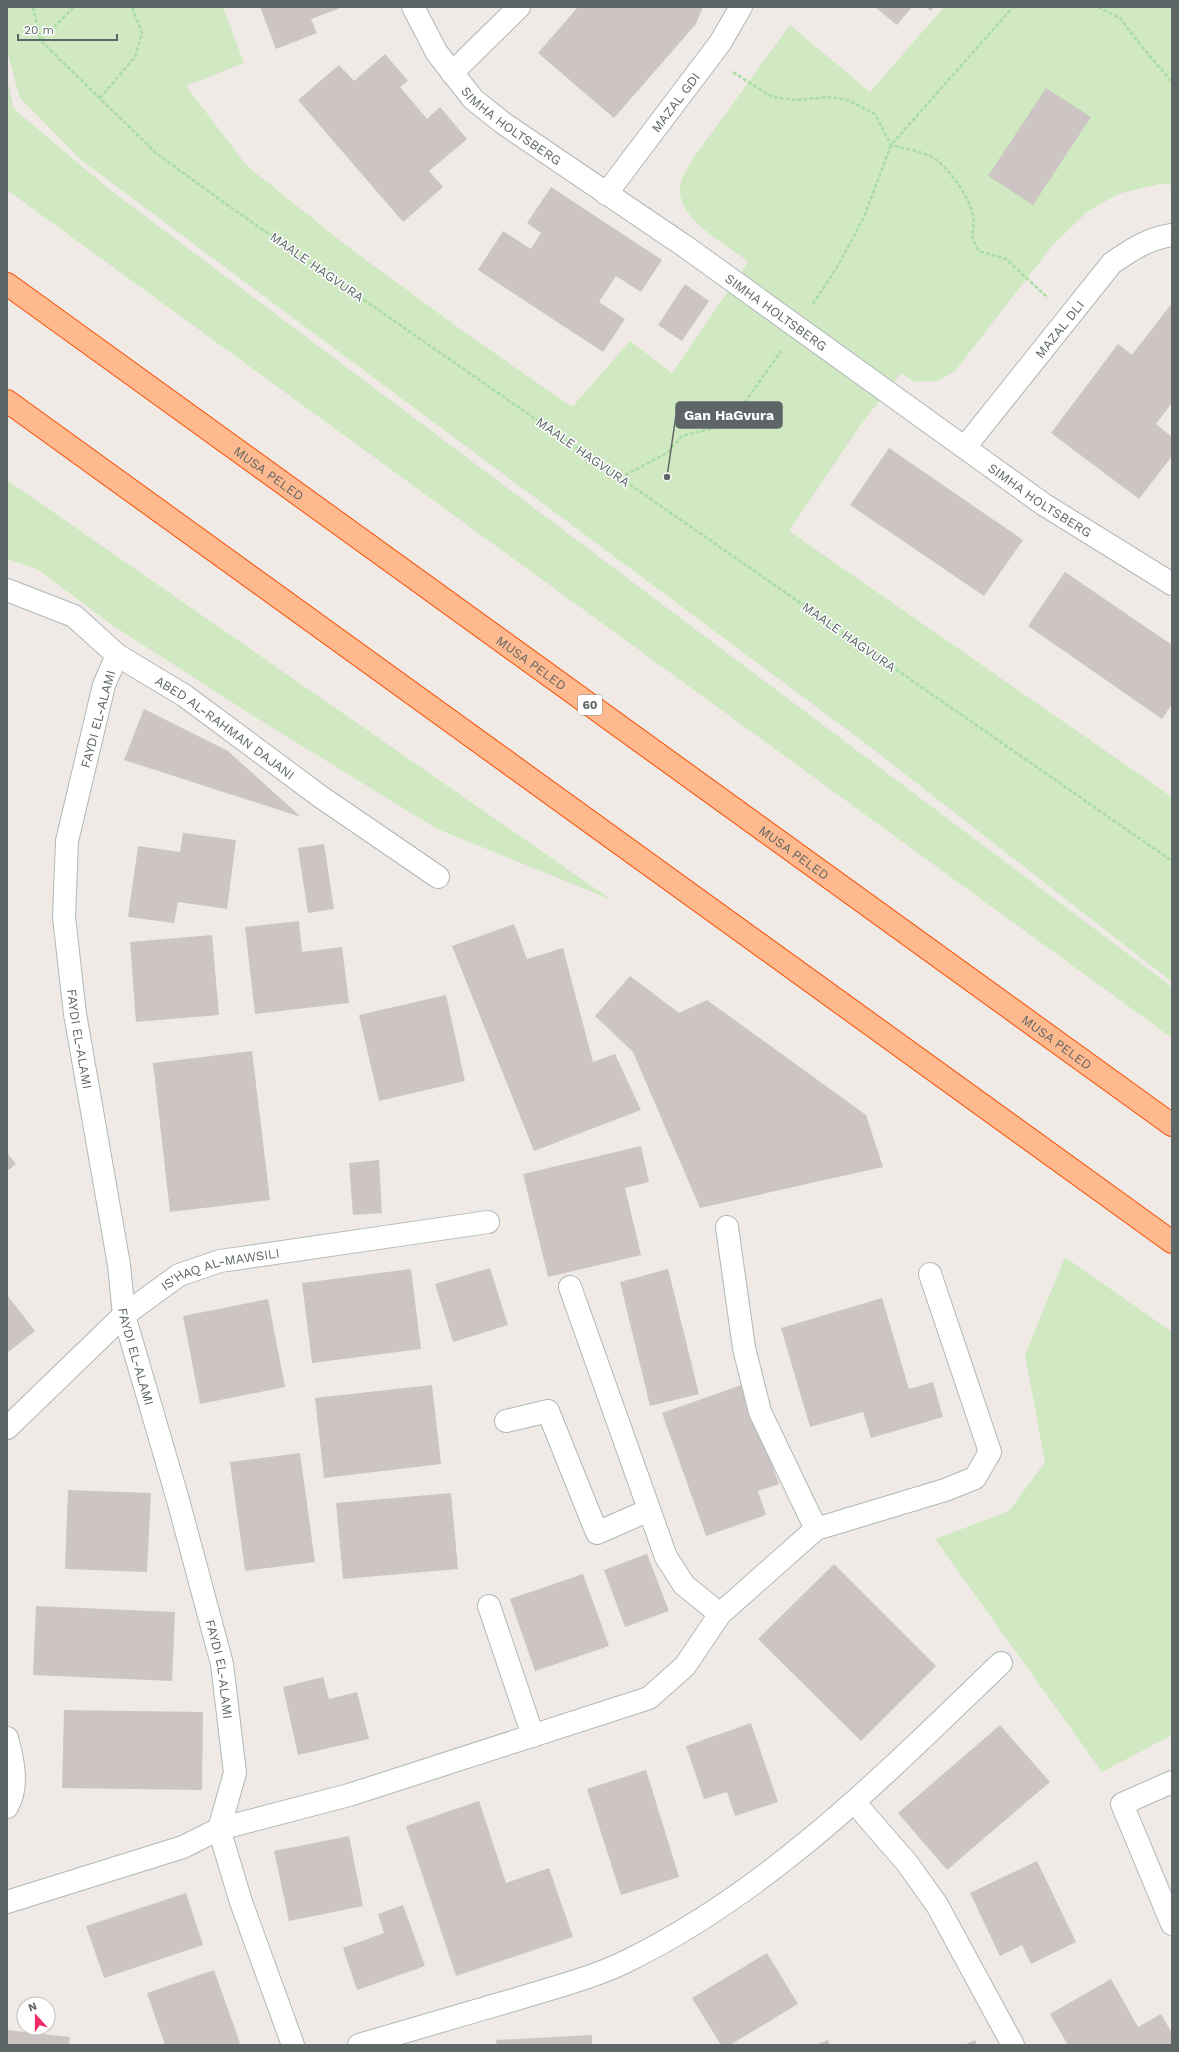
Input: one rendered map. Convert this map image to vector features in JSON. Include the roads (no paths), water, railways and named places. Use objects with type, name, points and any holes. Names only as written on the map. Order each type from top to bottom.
[{"type":"highway","name":"MUSA PELED","points":[[7,284],[1172,1125]]},
{"type":"highway","points":[[7,401],[1172,1242]]},
{"type":"street","name":"SIMHA HOLTSBERG","points":[[413,7],[438,53],[472,99],[503,123],[686,247],[1043,504],[1172,584]]},
{"type":"street","points":[[452,73],[519,7]]},
{"type":"street","name":"MAZAL GDI","points":[[606,194],[720,43],[741,7]]},
{"type":"street","name":"MAZAL DLI","points":[[965,447],[1070,318],[1112,263],[1135,247],[1163,236],[1172,235]]},
{"type":"street","name":"ABED AL-RAHMAN DAJANI","points":[[7,590],[74,616],[117,655],[185,696],[321,797],[438,877]]},
{"type":"street","name":"FAYDI EL-ALAMI","points":[[117,655],[104,685],[67,841],[64,917],[75,1014],[119,1265],[124,1315],[176,1492],[222,1664],[235,1773],[219,1830]]},
{"type":"street","name":"IS'HAQ AL-MAWSILI","points":[[7,1428],[124,1315],[179,1274],[220,1261],[488,1222]]},
{"type":"street","points":[[727,1227],[744,1348],[760,1412],[816,1529]]},
{"type":"street","points":[[7,1902],[183,1847],[219,1830],[349,1795],[649,1698],[685,1666],[720,1614],[816,1529],[945,1490],[976,1478],[990,1452],[930,1274]]},
{"type":"street","points":[[570,1287],[666,1557],[684,1585],[720,1614]]},
{"type":"street","points":[[506,1421],[548,1410],[597,1533],[649,1510]]},
{"type":"street","points":[[489,1606],[533,1736]]},
{"type":"street","points":[[359,2045],[561,1986],[628,1961],[697,1922],[769,1873],[855,1803],[1001,1663]]},
{"type":"street","points":[[7,1738],[15,1767],[10,1802],[7,1807]]},
{"type":"street","points":[[1172,1782],[1122,1804],[1172,1924]]},
{"type":"street","points":[[855,1803],[907,1863],[937,1905],[1013,2045]]},
{"type":"street","points":[[219,1830],[241,1902],[293,2045]]},
{"type":"place","name":"Gan HaGvura","points":[[667,477]]}]
